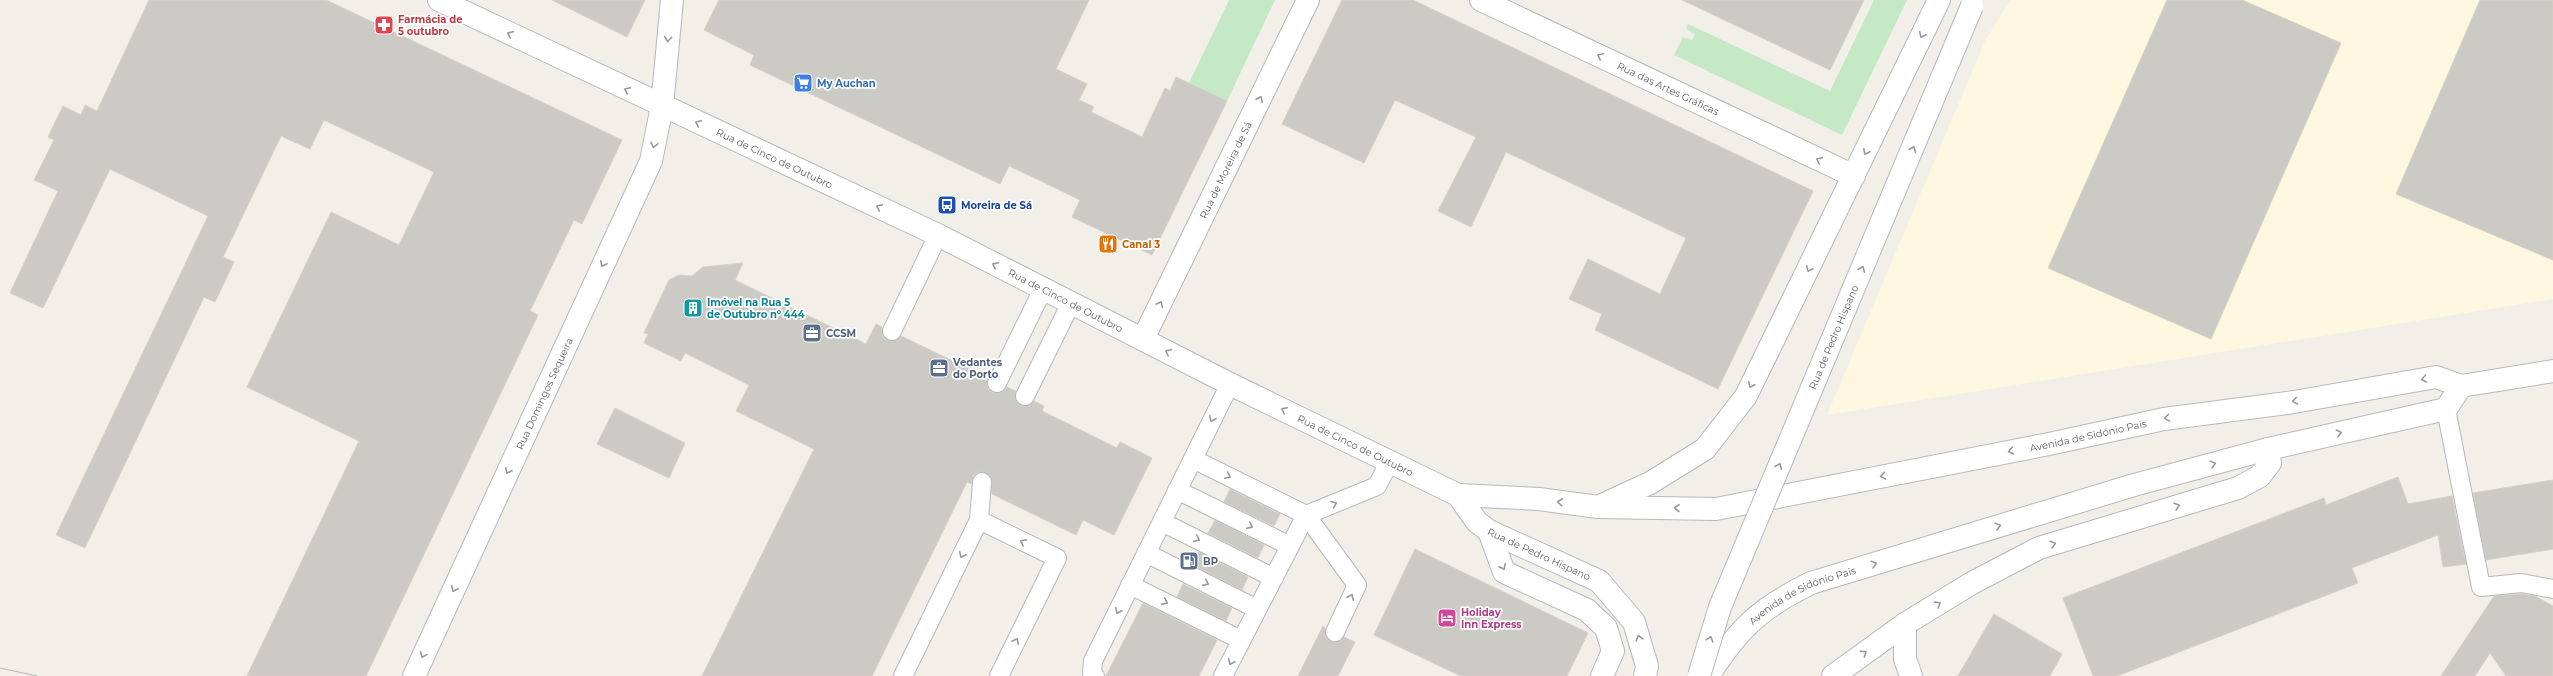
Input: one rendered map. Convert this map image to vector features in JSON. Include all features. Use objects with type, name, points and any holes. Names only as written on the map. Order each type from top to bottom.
[{"type":"main road","name":"Rua de Cinco de Outubro","points":[[438,0],[938,235],[1230,384],[1458,495],[1539,499],[1598,507],[1716,509]]},
{"type":"main road","name":"Rua Domingos Sequeira","points":[[414,676],[651,161],[662,106],[672,0]]},
{"type":"main road","name":"Rua de Moreira de Sá","points":[[1142,339],[1308,0]]},
{"type":"main road","name":"Rua das Artes Gráficas","points":[[1481,0],[1854,176]]},
{"type":"main road","points":[[1598,507],[1650,483],[1705,449],[1746,396],[1939,0]]},
{"type":"main road","name":"Rua de Pedro Hispano","points":[[1699,676],[1720,607],[1974,3]]},
{"type":"main road","name":"Avenida de Sidónio Pais","points":[[1716,509],[2049,444],[2164,419],[2294,402],[2436,377],[2461,386],[2553,371]]},
{"type":"main road","points":[[2446,410],[2461,386]]},
{"type":"main road","name":"Avenida de Sidónio Pais","points":[[1708,676],[1723,653],[1749,622],[1777,600],[1811,583],[2134,485],[2268,449],[2446,410]]},
{"type":"main road","points":[[1833,676],[1905,624],[1972,583],[2039,548],[2238,488],[2260,476],[2270,463],[2268,449]]},
{"type":"main road","name":"Rua de Pedro Hispano","points":[[1458,495],[1476,522],[1488,531],[1599,581],[1634,622],[1647,666],[1644,676]]},
{"type":"main road","points":[[1488,531],[1504,572],[1587,610],[1606,628],[1613,651],[1602,676]]},
{"type":"main road","points":[[1905,624],[1905,659],[1911,676]]},
{"type":"lane","points":[[892,331],[938,235]]},
{"type":"lane","points":[[997,383],[1043,289]]},
{"type":"lane","points":[[1025,396],[1071,303]]},
{"type":"lane","points":[[1095,676],[1092,672],[1093,661],[1230,384]]},
{"type":"lane","points":[[2446,410],[2482,587],[2521,583],[2553,589]]},
{"type":"lane","points":[[1192,459],[1306,515],[1357,584],[1335,632]]},
{"type":"lane","points":[[1224,676],[1306,515],[1377,486],[1390,461]]},
{"type":"lane","points":[[903,676],[979,520],[982,482]]},
{"type":"lane","points":[[1177,490],[1290,546]]},
{"type":"lane","points":[[979,520],[1057,558],[999,676]]},
{"type":"lane","points":[[1162,522],[1274,578]]},
{"type":"lane","points":[[1146,553],[1258,609]]},
{"type":"lane","points":[[1130,585],[1242,640]]},
{"type":"shaded area","points":[[2011,0],[2553,0],[2553,299],[1827,415],[1986,39]]},
{"type":"green space","points":[[1229,0],[1275,0],[1227,101],[1189,83]]},
{"type":"green space","points":[[1874,0],[1907,0],[1842,135],[1674,55],[1683,37],[1692,40],[1695,34],[1686,29],[1688,24],[1830,91]]},
{"type":"building","points":[[149,0],[326,0],[622,140],[582,224],[574,220],[530,311],[538,315],[366,676],[247,676],[359,441],[247,387],[331,212],[399,245],[434,172],[324,120],[310,149],[281,136],[223,257],[234,262],[215,302],[204,297],[85,548],[56,535],[208,216],[110,169],[43,308],[10,293],[58,191],[34,180],[54,140],[48,137],[63,106],[81,115],[85,105],[97,111]]},
{"type":"building","points":[[552,0],[645,0],[627,37]]},
{"type":"building","points":[[719,0],[1089,0],[1056,69],[1087,84],[1079,100],[1094,107],[1091,112],[1142,137],[1165,88],[1170,91],[1176,77],[1227,101],[1152,255],[1072,217],[1080,200],[1041,181],[1009,166],[1000,184],[750,65],[754,55],[704,30]]},
{"type":"building","points":[[1342,0],[1413,0],[1813,191],[1718,389],[1595,330],[1602,314],[1569,299],[1588,259],[1660,294],[1686,238],[1506,152],[1471,227],[1438,211],[1476,137],[1395,100],[1364,163],[1282,124]]},
{"type":"building","points":[[1682,0],[1864,0],[1830,70]]},
{"type":"building","points":[[2167,0],[2242,0],[2341,43],[2211,339],[2048,268]]},
{"type":"building","points":[[2480,0],[2553,0],[2553,260],[2396,194]]},
{"type":"building","points":[[743,263],[735,280],[866,344],[876,324],[882,327],[883,337],[887,340],[893,341],[901,336],[988,378],[988,389],[993,393],[1003,392],[1007,387],[1016,391],[1016,401],[1021,406],[1030,405],[1034,401],[1044,406],[1042,411],[1117,448],[1120,442],[1152,458],[1114,535],[1083,520],[1076,535],[992,494],[991,477],[983,472],[978,472],[973,476],[971,484],[967,482],[872,676],[702,676],[814,449],[736,411],[749,385],[685,353],[681,361],[644,343],[648,334],[644,333],[669,280],[679,275],[692,276],[703,267]]},
{"type":"building","points":[[615,408],[685,443],[669,478],[597,444]]},
{"type":"building","points":[[2398,477],[2408,504],[2452,496],[2466,564],[2443,567],[2438,535],[2352,568],[2358,583],[2117,676],[2093,676],[2063,598],[2324,498],[2326,505]]},
{"type":"building","points":[[2553,480],[2553,549],[2486,560],[2473,493]]},
{"type":"building","points":[[1230,489],[1280,514],[1274,526],[1224,502]]},
{"type":"building","points":[[1215,520],[1264,545],[1258,558],[1208,533]]},
{"type":"building","name":"Holiday Inn Express","points":[[1415,549],[1588,633],[1567,676],[1461,676],[1374,635]]},
{"type":"building","points":[[1199,552],[1248,577],[1242,590],[1193,565]]},
{"type":"building","points":[[1183,584],[1232,608],[1226,621],[1177,597]]},
{"type":"building","points":[[2521,594],[2535,596],[2553,606],[2553,676],[2506,676],[2490,653],[2475,676],[2441,676],[2494,596]]},
{"type":"building","points":[[1143,603],[1217,640],[1199,676],[1106,676]]},
{"type":"building","points":[[1994,614],[2062,654],[2050,676],[1958,676]]},
{"type":"building","points":[[1323,626],[1325,628],[1326,638],[1330,641],[1336,642],[1344,637],[1355,642],[1338,676],[1298,676]]},
{"type":"tram line","points":[[0,668],[37,676]]},
{"type":"place","name":"Farmácia de 5 outubro","points":[[384,25]]},
{"type":"place","name":"My Auchan","points":[[803,83]]},
{"type":"place","name":"Moreira de Sá","points":[[947,205]]},
{"type":"place","name":"Canal 3","points":[[1108,244]]},
{"type":"place","name":"Imóvel na Rua 5 de Outubro nº 444","points":[[693,308]]},
{"type":"place","name":"CCSM","points":[[812,333]]},
{"type":"place","name":"Vedantes do Porto","points":[[939,368]]},
{"type":"place","name":"BP","points":[[1189,561]]},
{"type":"place","name":"Holiday Inn Express","points":[[1447,618]]}]
